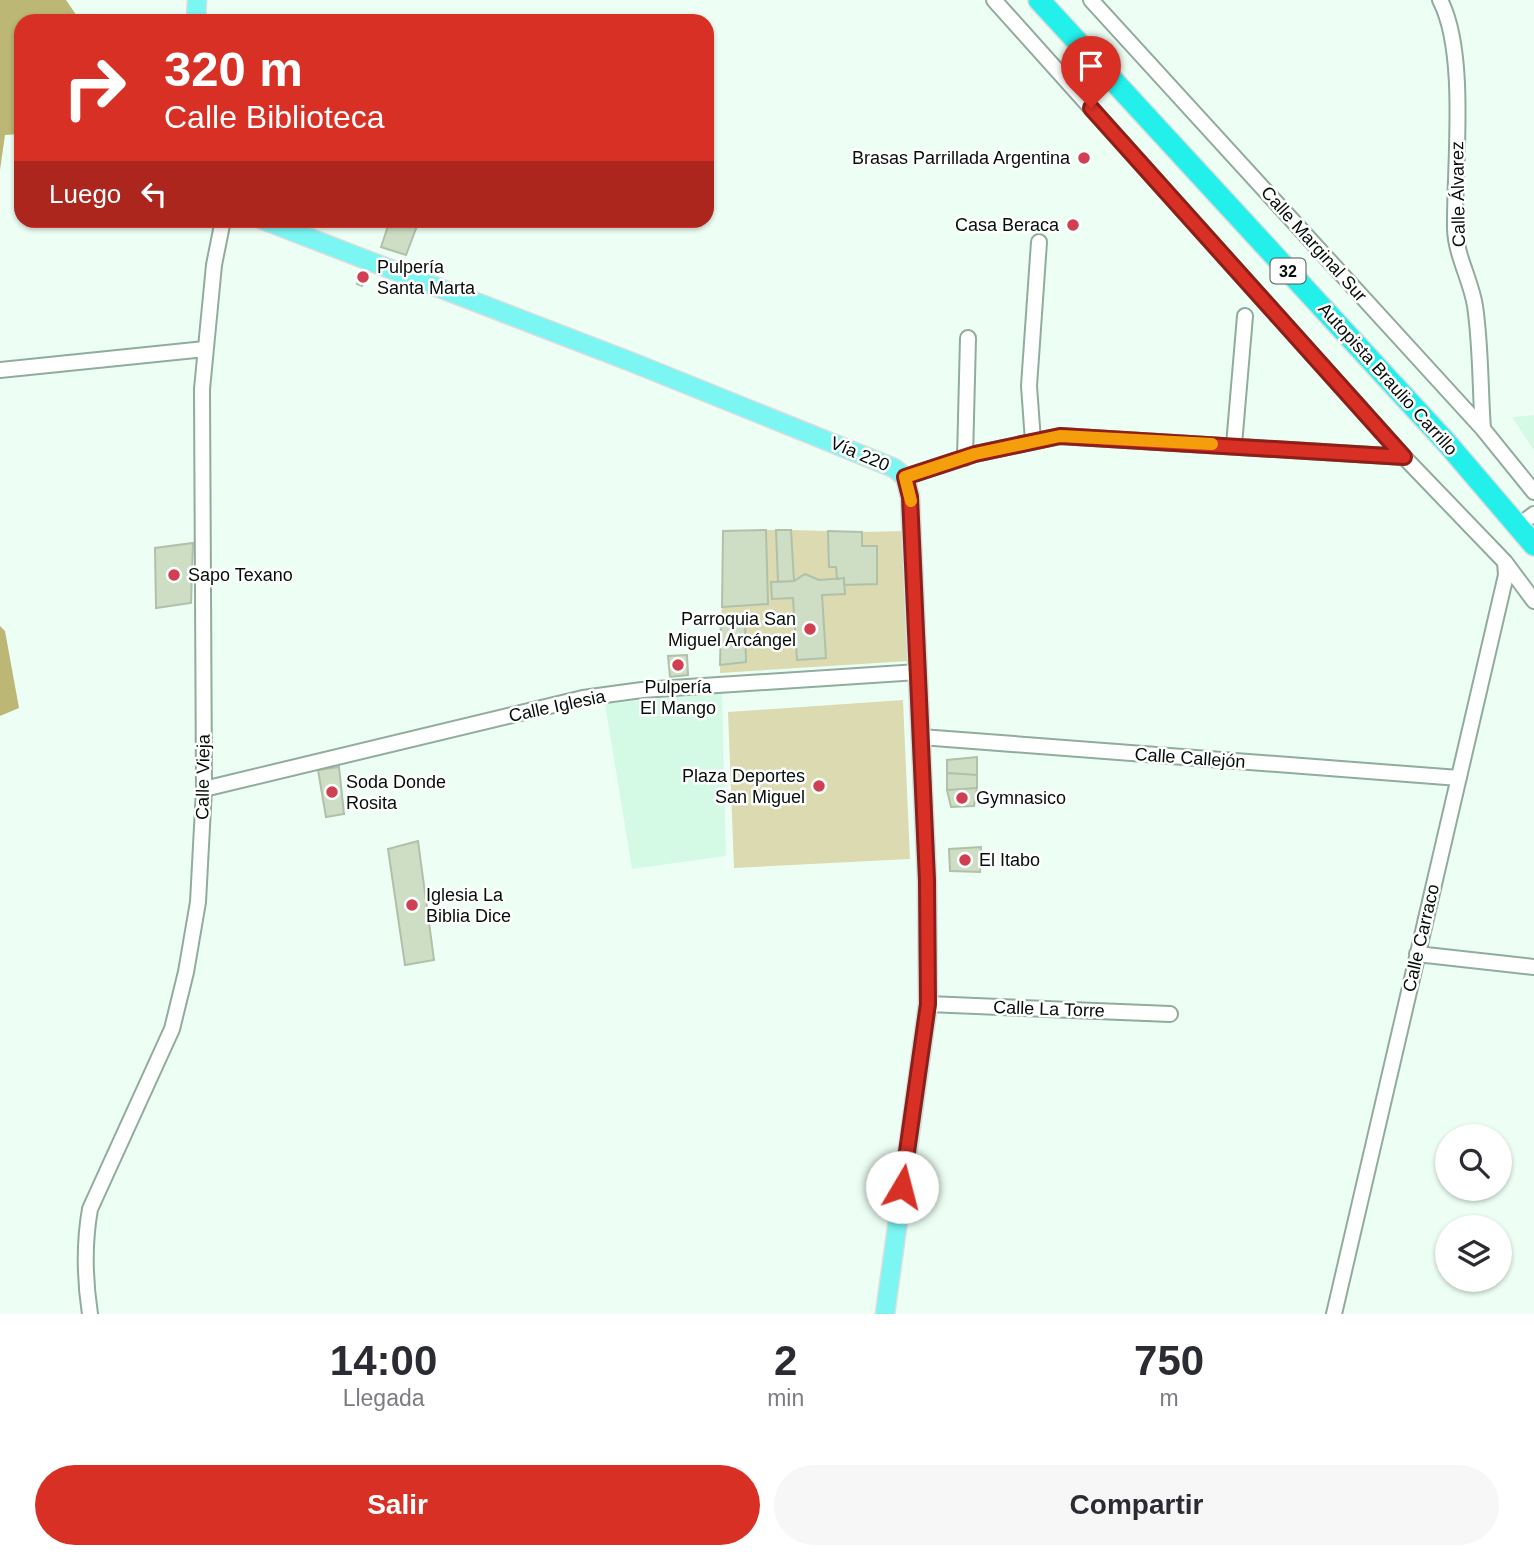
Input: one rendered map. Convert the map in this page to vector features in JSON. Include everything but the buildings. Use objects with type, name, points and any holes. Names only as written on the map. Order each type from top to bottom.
[{"type":"highway","name":"Autopista Braulio Carrillo","points":[[1039,0],[1446,442],[1526,520],[1534,545]]},
{"type":"main road","name":"Vía 220","points":[[284,228],[787,423],[894,468],[905,477],[910,497],[921,737],[927,880],[928,1004],[885,1314]]},
{"type":"street","points":[[994,0],[1404,457],[1505,562],[1534,601]]},
{"type":"street","name":"Calle Marginal Sur","points":[[1091,0],[1483,429],[1534,492]]},
{"type":"street","name":"Calle Álvarez","points":[[1440,0],[1447,18],[1454,56],[1458,177],[1455,228],[1458,249],[1475,306],[1483,429]]},
{"type":"street","name":"Calle Vieja","points":[[90,1314],[87,1230],[90,1209],[172,1029],[186,972],[198,902],[204,789],[202,388],[214,264],[221,228]]},
{"type":"street","points":[[1033,440],[1029,386],[1039,242]]},
{"type":"street","points":[[1234,445],[1245,316]]},
{"type":"street","points":[[965,458],[968,338]]},
{"type":"street","points":[[0,370],[205,349]]},
{"type":"street","points":[[905,477],[1033,440],[1074,436],[1404,457]]},
{"type":"street","name":"Calle Carraco","points":[[1334,1314],[1506,575],[1505,562]]},
{"type":"street","name":"Calle Iglesia","points":[[204,789],[583,698],[642,690],[918,672]]},
{"type":"street","name":"Calle Callejón","points":[[921,737],[1459,778]]},
{"type":"street","points":[[1417,954],[1534,967]]},
{"type":"street","name":"Calle La Torre","points":[[928,1004],[1170,1014]]},
{"type":"street","points":[[902,1187],[923,1191]]},
{"type":"shaded area","points":[[0,0],[66,0],[76,14],[14,14],[14,134],[5,135],[0,170]]},
{"type":"shaded area","points":[[1534,415],[1534,451],[1512,417]]},
{"type":"shaded area","points":[[766,530],[776,530],[778,582],[772,599],[793,598],[797,660],[826,658],[822,595],[844,594],[844,585],[877,584],[877,547],[862,546],[862,532],[905,531],[909,661],[720,673],[720,665],[746,662],[745,616],[721,616],[722,607],[768,604]]},
{"type":"shaded area","points":[[791,530],[828,531],[829,566],[836,567],[837,579],[819,580],[805,574],[794,581]]},
{"type":"shaded area","points":[[0,626],[5,631],[19,708],[0,716]]},
{"type":"shaded area","points":[[722,691],[726,856],[632,869],[605,704]]},
{"type":"shaded area","name":"Plaza Deportes San Miguel","points":[[903,700],[910,859],[734,868],[728,712]]},
{"type":"slow traffic","points":[[911,501],[905,477],[975,454],[1039,439],[1074,436],[1212,444]]},
{"type":"place","name":"Brasas Parrillada Argentina","points":[[1084,158]]},
{"type":"place","name":"Casa Beraca","points":[[1073,225]]},
{"type":"place","name":"Pulpería Santa Marta","points":[[363,277]]},
{"type":"place","name":"Sapo Texano","points":[[174,575]]},
{"type":"place","name":"Parroquia San Miguel Arcángel","points":[[810,629]]},
{"type":"place","name":"Pulpería El Mango","points":[[678,665]]},
{"type":"place","name":"Plaza Deportes San Miguel","points":[[819,786]]},
{"type":"place","name":"Soda Donde Rosita","points":[[332,792]]},
{"type":"place","name":"Gymnasico","points":[[962,798]]},
{"type":"place","name":"El Itabo","points":[[965,860]]},
{"type":"place","name":"Iglesia La Biblia Dice","points":[[412,905]]},
{"type":"route","points":[[902,1187],[928,1004],[927,880],[910,497],[905,477],[975,454],[1060,436],[1404,457],[1091,108]]}]
